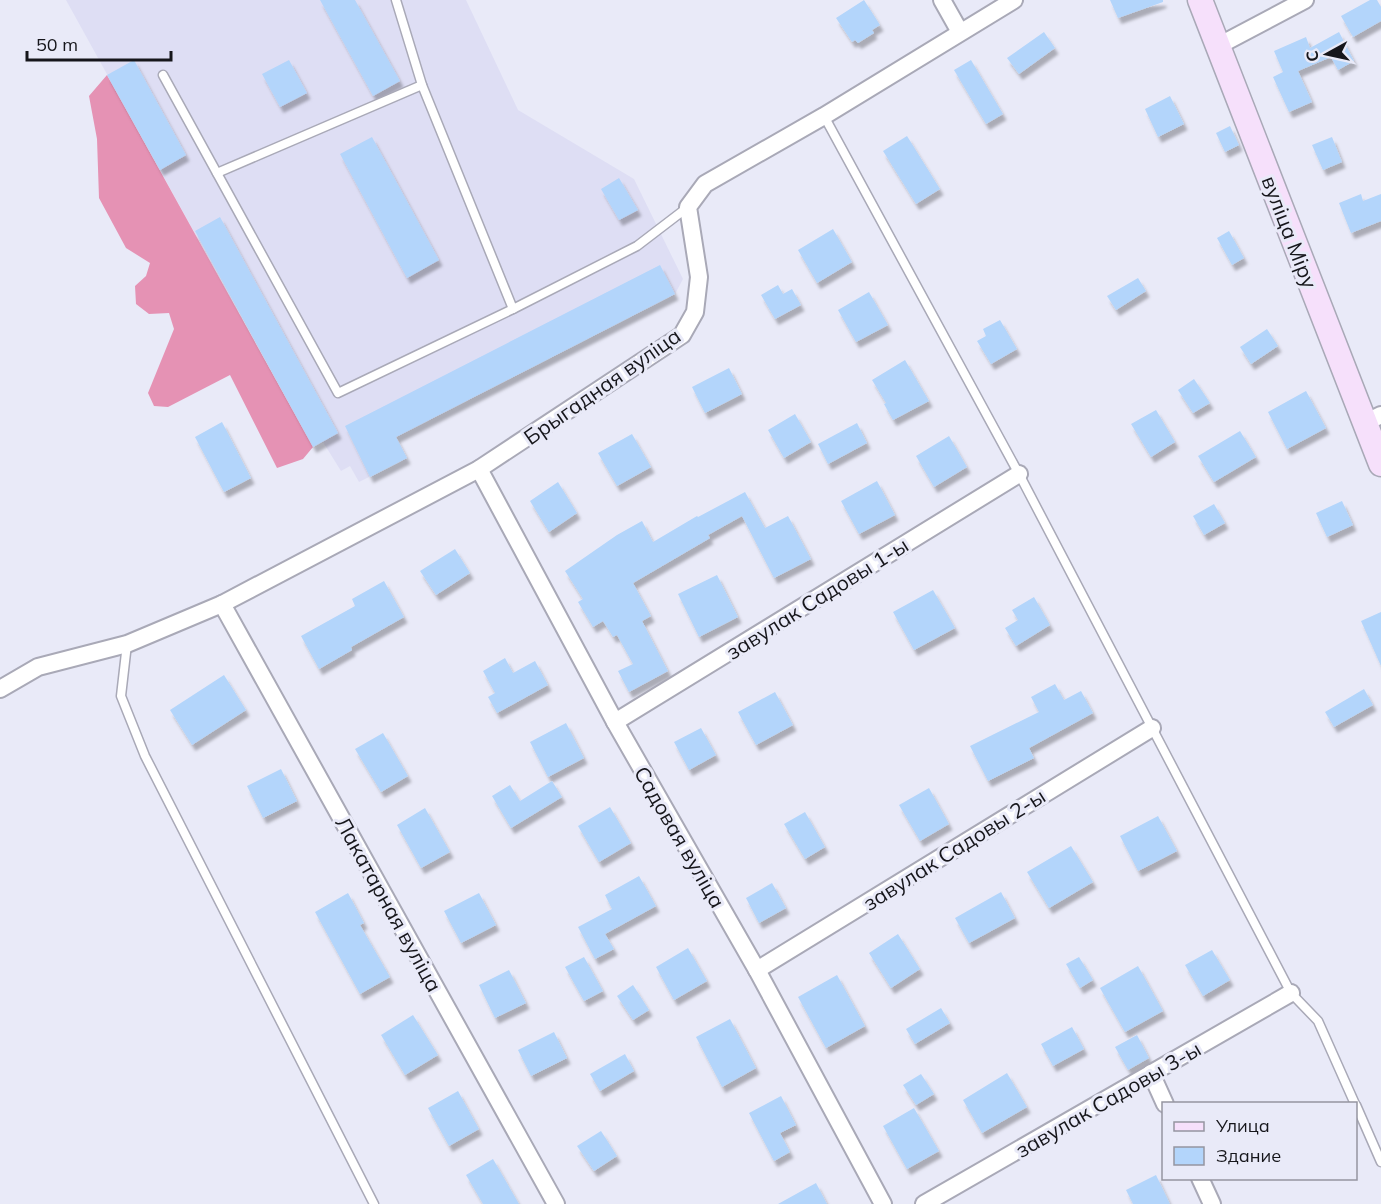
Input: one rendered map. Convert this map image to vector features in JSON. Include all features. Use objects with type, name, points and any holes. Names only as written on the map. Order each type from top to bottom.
[{"type":"street","points":[[942,0],[960,32]]},
{"type":"street","points":[[688,207],[705,184],[824,116],[1014,0]]},
{"type":"street","name":"вуліца Міру","points":[[1200,0],[1373,419],[1381,464]]},
{"type":"street","points":[[1218,46],[1305,0]]},
{"type":"street","name":"Брыгадная вуліца","points":[[0,688],[38,667],[127,644],[222,604],[479,469],[682,335],[695,312],[699,277],[688,207]]},
{"type":"street","name":"Садовая вуліца","points":[[479,469],[615,722],[757,970],[883,1204]]},
{"type":"street","name":"завулак Садовы 1-ы","points":[[615,722],[1019,474]]},
{"type":"street","name":"Лакатарная вуліца","points":[[222,604],[556,1204]]},
{"type":"street","name":"завулак Садовы 2-ы","points":[[757,970],[1152,728]]},
{"type":"street","name":"завулак Садовы 3-ы","points":[[924,1204],[1291,993]]},
{"type":"street","points":[[1151,1073],[1164,1102]]},
{"type":"street","points":[[1200,1180],[1212,1204]]},
{"type":"lane","points":[[396,0],[422,85],[513,309]]},
{"type":"lane","points":[[163,75],[338,393],[513,309],[637,246],[688,207]]},
{"type":"lane","points":[[217,173],[422,85]]},
{"type":"lane","points":[[824,116],[1019,474],[1291,993],[1318,1021],[1354,1102]]},
{"type":"lane","points":[[127,644],[121,696],[145,756],[374,1204]]},
{"type":"lane","points":[[1357,1108],[1381,1162]]},
{"type":"shaded area","points":[[66,0],[466,0],[518,110],[634,179],[683,279],[675,294],[396,437],[407,458],[359,482],[350,466],[341,471],[323,442],[313,447]]},
{"type":"shaded area","points":[[107,75],[313,447],[303,459],[277,468],[230,375],[168,407],[154,406],[148,393],[174,329],[169,313],[149,314],[136,304],[135,286],[146,276],[150,263],[126,248],[99,198],[97,139],[89,96]]},
{"type":"building","points":[[320,0],[355,0],[400,81],[373,96]]},
{"type":"building","points":[[864,0],[880,25],[872,30],[874,33],[858,43],[855,40],[852,42],[836,18]]},
{"type":"building","points":[[1110,0],[1163,0],[1163,2],[1118,18]]},
{"type":"building","points":[[1370,0],[1377,0],[1381,7],[1381,21],[1353,37],[1341,16]]},
{"type":"building","points":[[1044,32],[1055,48],[1019,74],[1007,58]]},
{"type":"building","points":[[1339,32],[1354,61],[1338,70],[1331,57],[1298,71],[1312,102],[1289,112],[1273,77],[1283,72],[1274,51],[1306,37],[1310,48]]},
{"type":"building","points":[[134,60],[186,155],[160,170],[107,75]]},
{"type":"building","points":[[289,60],[307,93],[280,107],[262,74]]},
{"type":"building","points":[[971,60],[1003,114],[986,124],[954,70]]},
{"type":"building","points":[[1170,96],[1184,124],[1158,137],[1145,109]]},
{"type":"building","points":[[1230,126],[1239,145],[1225,152],[1216,133]]},
{"type":"building","points":[[907,136],[940,189],[916,204],[883,151]]},
{"type":"building","points":[[372,137],[439,260],[407,278],[340,154]]},
{"type":"building","points":[[1332,137],[1342,162],[1323,170],[1312,145]]},
{"type":"building","points":[[619,178],[638,210],[619,220],[601,189]]},
{"type":"building","points":[[1361,194],[1363,201],[1381,194],[1381,221],[1351,233],[1339,203]]},
{"type":"building","points":[[220,217],[338,433],[313,447],[195,231]]},
{"type":"building","points":[[833,229],[852,262],[817,283],[798,250]]},
{"type":"building","points":[[1229,231],[1244,258],[1232,265],[1217,238]]},
{"type":"building","points":[[660,265],[675,294],[396,437],[407,458],[370,477],[345,426]]},
{"type":"building","points":[[1138,278],[1146,291],[1116,310],[1107,296]]},
{"type":"building","points":[[778,285],[783,294],[792,289],[801,305],[775,319],[761,295]]},
{"type":"building","points":[[869,292],[888,325],[856,342],[838,310]]},
{"type":"building","points":[[1000,320],[1017,349],[991,364],[977,341],[986,336],[983,329]]},
{"type":"building","points":[[1267,329],[1278,346],[1251,364],[1240,347]]},
{"type":"building","points":[[905,360],[929,401],[893,420],[872,380]]},
{"type":"building","points":[[729,368],[742,394],[705,413],[692,387]]},
{"type":"building","points":[[1194,379],[1210,403],[1193,413],[1178,390]]},
{"type":"building","points":[[1306,391],[1326,428],[1287,449],[1268,412]]},
{"type":"building","points":[[1156,410],[1175,442],[1151,457],[1131,424]]},
{"type":"building","points":[[795,414],[811,442],[784,458],[768,430]]},
{"type":"building","points":[[222,422],[251,478],[224,492],[195,437]]},
{"type":"building","points":[[857,423],[867,443],[828,464],[818,444]]},
{"type":"building","points":[[1240,431],[1256,457],[1214,482],[1198,456]]},
{"type":"building","points":[[632,434],[651,467],[617,486],[598,453]]},
{"type":"building","points":[[949,436],[967,467],[934,487],[916,456]]},
{"type":"building","points":[[877,481],[895,515],[859,534],[841,501]]},
{"type":"building","points":[[558,482],[577,513],[549,532],[530,501]]},
{"type":"building","points":[[745,492],[765,528],[788,516],[811,559],[774,578],[742,516],[708,535],[710,538],[633,583],[651,616],[642,621],[668,671],[629,692],[618,671],[633,664],[617,635],[613,637],[603,621],[593,627],[578,602],[583,599],[565,571],[617,535],[642,521],[653,542],[697,516]]},
{"type":"building","points":[[1342,501],[1353,525],[1327,537],[1316,513]]},
{"type":"building","points":[[1214,504],[1225,523],[1204,535],[1193,516]]},
{"type":"building","points":[[455,549],[470,573],[436,595],[420,571]]},
{"type":"building","points":[[717,575],[738,617],[699,637],[678,594]]},
{"type":"building","points":[[384,581],[404,617],[351,647],[352,650],[319,669],[301,636],[355,606],[352,599]]},
{"type":"building","points":[[933,590],[955,628],[914,650],[893,612]]},
{"type":"building","points":[[1034,597],[1050,625],[1016,646],[1005,628],[1018,620],[1012,610]]},
{"type":"building","points":[[1381,612],[1381,666],[1361,621]]},
{"type":"building","points":[[505,658],[513,673],[535,661],[548,685],[497,713],[488,697],[495,693],[483,671]]},
{"type":"building","points":[[224,675],[246,710],[192,745],[170,710]]},
{"type":"building","points":[[1055,684],[1064,700],[1081,691],[1093,713],[1029,748],[1034,758],[988,781],[970,746],[1039,712],[1031,697]]},
{"type":"building","points":[[1364,689],[1373,705],[1334,727],[1325,712]]},
{"type":"building","points":[[775,692],[793,725],[756,745],[738,712]]},
{"type":"building","points":[[566,723],[584,758],[548,777],[530,742]]},
{"type":"building","points":[[701,728],[716,755],[689,770],[674,742]]},
{"type":"building","points":[[383,733],[408,776],[381,792],[355,749]]},
{"type":"building","points":[[281,769],[297,801],[263,818],[247,786]]},
{"type":"building","points":[[552,781],[562,797],[511,828],[492,796],[510,785],[520,801]]},
{"type":"building","points":[[929,788],[949,824],[920,841],[899,805]]},
{"type":"building","points":[[610,807],[631,843],[599,862],[578,826]]},
{"type":"building","points":[[425,808],[450,852],[421,868],[397,825]]},
{"type":"building","points":[[805,812],[825,847],[805,859],[784,824]]},
{"type":"building","points":[[1158,816],[1177,851],[1138,871],[1120,836]]},
{"type":"building","points":[[1071,846],[1093,882],[1049,908],[1027,872]]},
{"type":"building","points":[[639,876],[656,906],[605,934],[614,949],[595,959],[578,927],[612,909],[605,895]]},
{"type":"building","points":[[772,883],[786,908],[759,923],[746,898]]},
{"type":"building","points":[[1001,892],[1015,918],[969,943],[955,918]]},
{"type":"building","points":[[348,893],[364,923],[360,925],[390,977],[360,994],[315,912]]},
{"type":"building","points":[[479,893],[496,925],[461,943],[444,911]]},
{"type":"building","points":[[898,934],[920,969],[891,988],[869,953]]},
{"type":"building","points":[[688,948],[707,981],[674,1000],[656,967]]},
{"type":"building","points":[[1212,950],[1230,980],[1203,996],[1185,965]]},
{"type":"building","points":[[584,957],[603,991],[584,1001],[565,967]]},
{"type":"building","points":[[1079,957],[1093,980],[1080,988],[1066,964]]},
{"type":"building","points":[[1138,966],[1163,1011],[1125,1032],[1100,988]]},
{"type":"building","points":[[509,970],[526,1003],[495,1018],[479,985]]},
{"type":"building","points":[[837,975],[865,1026],[826,1048],[798,997]]},
{"type":"building","points":[[633,985],[649,1010],[633,1020],[617,996]]},
{"type":"building","points":[[941,1008],[950,1023],[915,1044],[906,1029]]},
{"type":"building","points":[[413,1015],[438,1055],[405,1075],[381,1035]]},
{"type":"building","points":[[730,1019],[756,1068],[722,1087],[696,1037]]},
{"type":"building","points":[[1072,1027],[1084,1049],[1053,1066],[1041,1044]]},
{"type":"building","points":[[554,1032],[567,1058],[531,1076],[518,1050]]},
{"type":"building","points":[[1137,1035],[1149,1058],[1128,1070],[1115,1047]]},
{"type":"building","points":[[625,1054],[634,1071],[600,1091],[590,1074]]},
{"type":"building","points":[[1007,1073],[1027,1107],[982,1133],[963,1100]]},
{"type":"building","points":[[921,1074],[934,1094],[916,1105],[903,1085]]},
{"type":"building","points":[[458,1091],[479,1129],[449,1146],[428,1108]]},
{"type":"building","points":[[781,1096],[796,1125],[780,1133],[790,1152],[774,1161],[749,1113]]},
{"type":"building","points":[[914,1108],[939,1151],[907,1169],[883,1126]]},
{"type":"building","points":[[601,1131],[617,1156],[594,1171],[577,1146]]},
{"type":"building","points":[[493,1159],[519,1204],[483,1204],[466,1175]]},
{"type":"building","points":[[1156,1175],[1170,1204],[1133,1204],[1126,1190]]},
{"type":"building","points":[[816,1183],[827,1204],[778,1204]]}]
